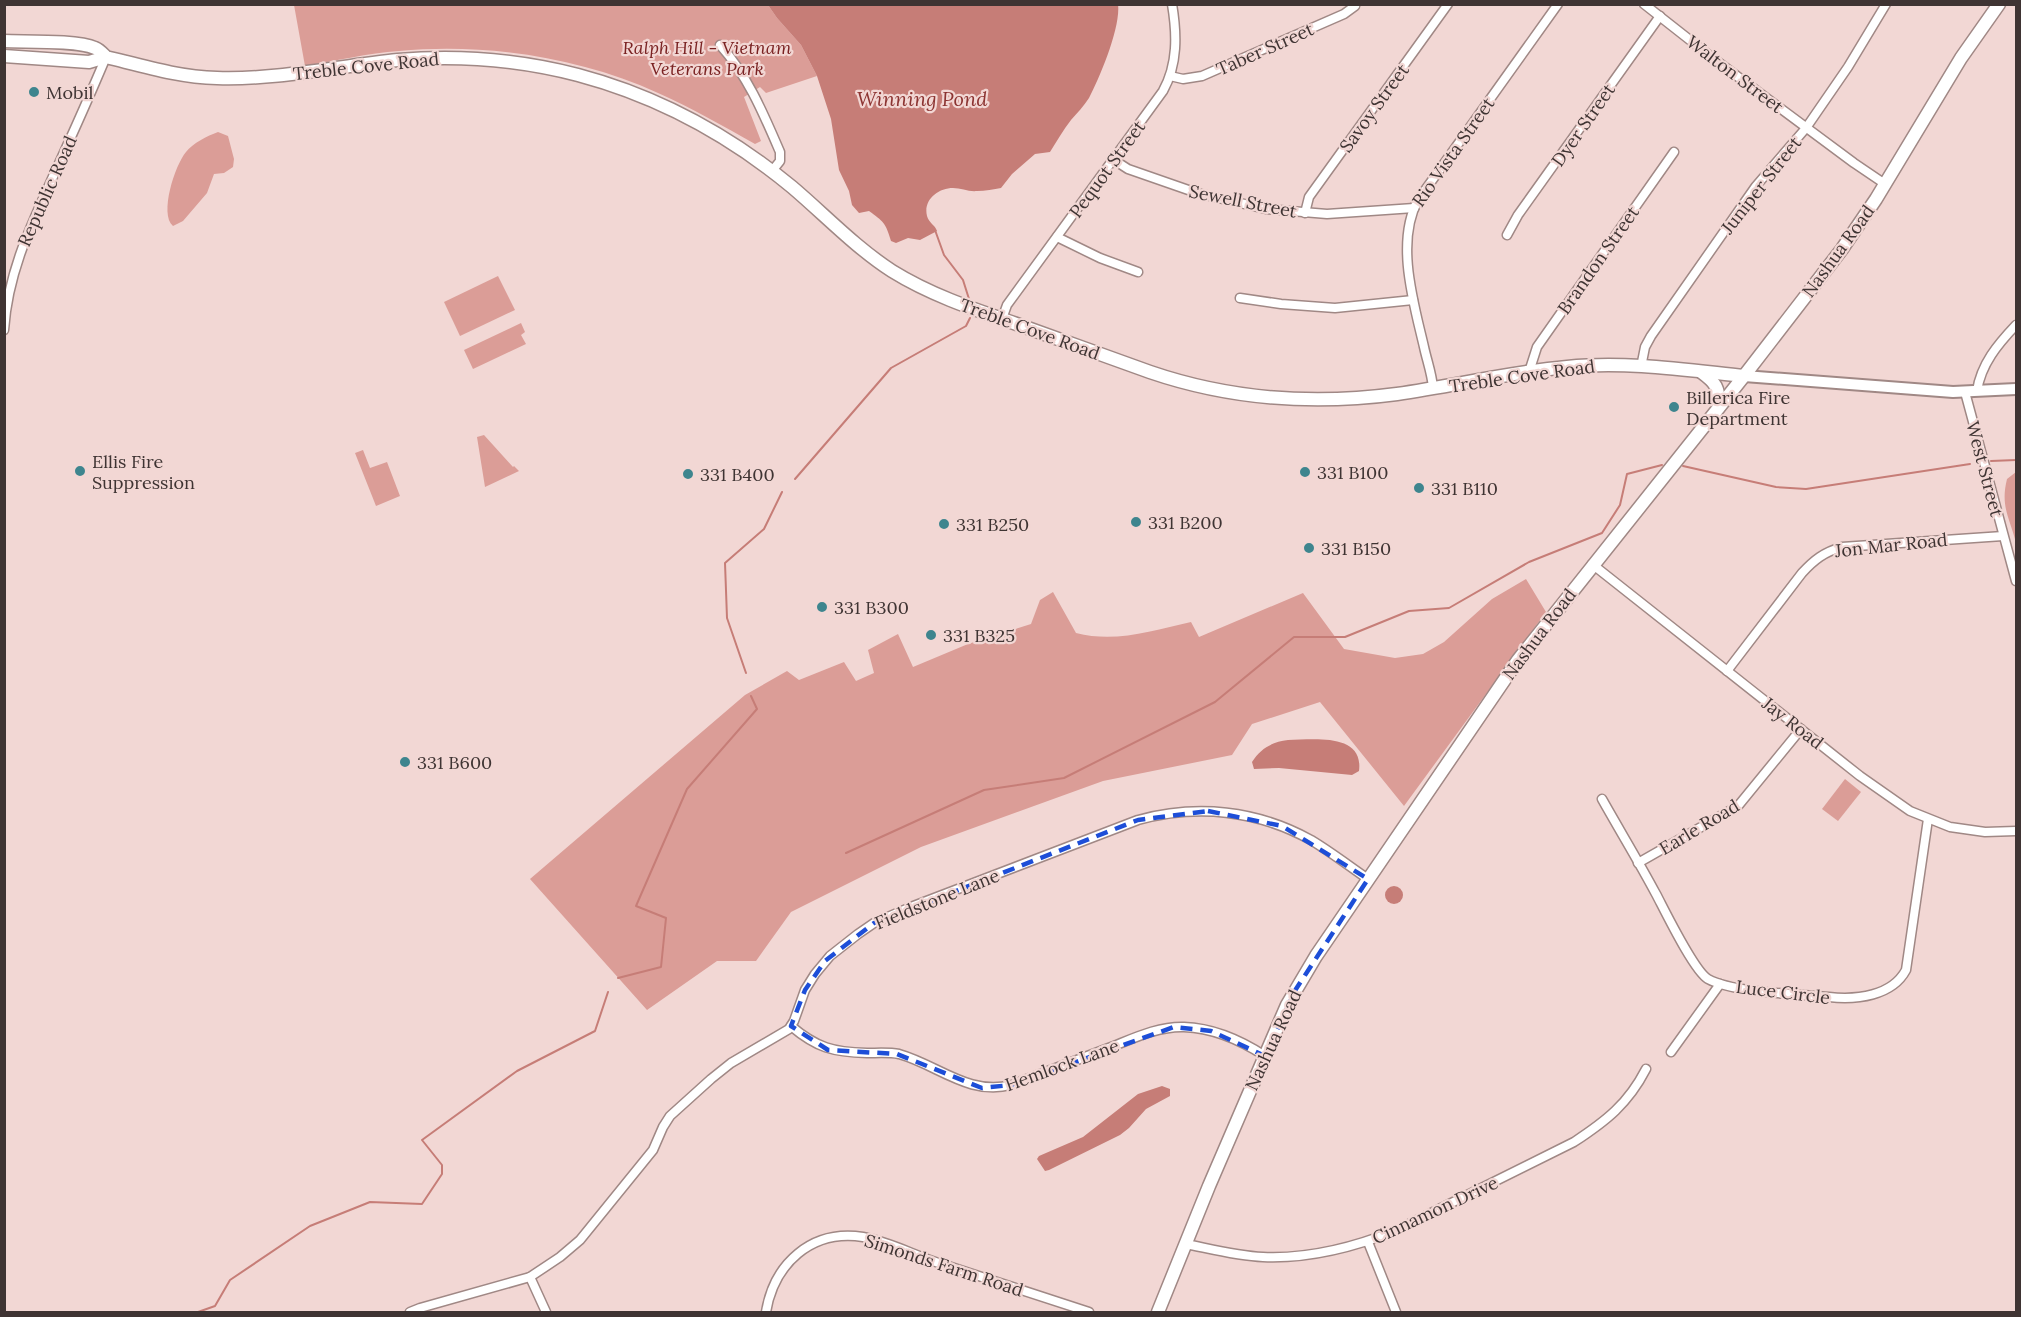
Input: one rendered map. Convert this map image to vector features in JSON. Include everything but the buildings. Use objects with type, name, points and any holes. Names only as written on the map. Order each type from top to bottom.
[{"type":"main road","name":"Nashua Road","points":[[1158,1312],[1209,1185],[1296,989],[1368,879],[1518,660],[1842,249],[1885,184],[1961,58],[1999,4]]},
{"type":"main road","name":"Treble Cove Road","points":[[4,41],[91,47],[106,57]]},
{"type":"main road","points":[[28,57],[29,42]]},
{"type":"main road","name":"Treble Cove Road","points":[[4,56],[89,62],[106,57],[184,75],[225,78],[272,76],[414,59],[473,59],[518,63],[575,74],[650,100],[724,138],[771,171],[879,262],[933,294],[1164,377],[1196,386],[1272,397],[1328,400],[1375,396],[1583,365],[1700,371],[1744,376]]},
{"type":"main road","points":[[1700,371],[1714,381],[1719,407]]},
{"type":"street","name":"Pequot Street","points":[[1002,319],[1007,305],[1158,99],[1170,76],[1175,50],[1172,4]]},
{"type":"street","name":"Savoy Street","points":[[1305,213],[1309,197],[1448,4]]},
{"type":"street","name":"Rio Vista Street","points":[[1433,388],[1413,300],[1407,239],[1408,222],[1414,207],[1558,4]]},
{"type":"street","name":"Walton Street","points":[[1644,4],[1806,128],[1885,184]]},
{"type":"street","name":"Juniper Street","points":[[1641,367],[1645,347],[1651,336],[1761,180],[1806,128],[1848,67],[1886,4]]},
{"type":"street","name":"Taber Street","points":[[1170,76],[1183,79],[1202,76],[1344,14],[1355,6]]},
{"type":"street","name":"Dyer Street","points":[[1507,235],[1518,215],[1660,16]]},
{"type":"street","points":[[720,45],[751,90],[780,152],[780,161],[771,171]]},
{"type":"street","name":"Republic Road","points":[[4,330],[9,292],[22,244],[106,57]]},
{"type":"street","name":"Brandon Street","points":[[1529,372],[1537,347],[1674,152]]},
{"type":"street","name":"Sewell Street","points":[[1114,160],[1128,169],[1197,194],[1247,206],[1305,213],[1338,213],[1414,207]]},
{"type":"street","points":[[1057,237],[1100,258],[1138,272]]},
{"type":"street","points":[[1240,298],[1335,308],[1413,300]]},
{"type":"street","points":[[1977,391],[1981,372],[2016,325]]},
{"type":"street","name":"Treble Cove Road","points":[[1744,376],[1965,392],[2016,389]]},
{"type":"street","name":"West Street","points":[[1965,392],[2016,580]]},
{"type":"street","name":"Jon Mar Road","points":[[1727,671],[1802,573],[1829,551],[1854,546],[2003,536]]},
{"type":"street","name":"Jay Road","points":[[1592,564],[1801,729],[1910,811],[1950,827],[1969,830],[2016,831]]},
{"type":"street","name":"Earle Road","points":[[1638,863],[1738,806],[1801,729]]},
{"type":"street","name":"Luce Circle","points":[[1602,799],[1684,946],[1705,978],[1720,984],[1754,990],[1843,999],[1863,997],[1882,991],[1901,980],[1906,970],[1928,819]]},
{"type":"street","name":"Fieldstone Lane","points":[[791,1026],[805,990],[825,962],[844,944],[874,923],[1152,816],[1208,810],[1268,821],[1312,841],[1368,879]]},
{"type":"street","points":[[1671,1052],[1720,984]]},
{"type":"street","points":[[410,1312],[530,1277],[560,1257],[587,1232],[653,1150],[670,1116],[731,1063],[780,1036],[791,1026]]},
{"type":"street","name":"Hemlock Lane","points":[[791,1026],[815,1044],[828,1050],[897,1054],[982,1088],[998,1089],[1011,1085],[1141,1035],[1174,1027],[1211,1031],[1249,1046],[1265,1056]]},
{"type":"street","name":"Cinnamon Drive","points":[[1186,1244],[1263,1257],[1303,1255],[1368,1242],[1408,1226],[1574,1142],[1596,1128],[1627,1100],[1646,1069]]},
{"type":"street","name":"Simonds Farm Road","points":[[766,1312],[777,1277],[790,1260],[818,1242],[848,1236],[887,1243],[941,1264],[1089,1312]]},
{"type":"street","points":[[1368,1242],[1396,1312]]},
{"type":"street","points":[[530,1277],[546,1312]]},
{"type":"highlighted area","points":[[1208,811],[1282,826],[1368,879],[1296,989],[1265,1056],[1211,1031],[1174,1027],[1011,1085],[982,1088],[897,1054],[828,1050],[791,1026],[805,990],[825,961],[874,923],[1138,820]]},
{"type":"green space","name":"Ralph Hill - Vietnam Veterans Park","points":[[294,5],[768,5],[801,45],[817,76],[766,93],[760,87],[744,97],[761,141],[755,144],[683,105],[628,81],[596,70],[532,56],[498,51],[432,49],[376,53],[305,66]]},
{"type":"green space","points":[[218,132],[228,136],[234,159],[233,167],[224,173],[214,174],[207,193],[183,221],[173,226],[169,220],[168,201],[177,167],[192,146]]},
{"type":"green space","points":[[498,276],[515,310],[460,336],[444,302]]},
{"type":"green space","points":[[521,323],[525,332],[521,335],[526,344],[473,369],[464,350]]},
{"type":"green space","points":[[484,435],[519,471],[485,487],[477,437]]},
{"type":"green space","points":[[363,450],[370,468],[387,462],[400,496],[376,506],[355,453]]},
{"type":"green space","points":[[2016,472],[2016,543],[2005,505],[2005,489],[2007,479]]},
{"type":"green space","points":[[1526,579],[1546,612],[1404,806],[1320,702],[1252,724],[1232,755],[1103,781],[921,847],[791,912],[756,961],[717,961],[647,1010],[530,879],[745,695],[787,671],[799,680],[844,662],[856,681],[874,673],[868,650],[898,634],[913,667],[968,644],[1031,624],[1040,600],[1053,592],[1076,633],[1105,637],[1134,635],[1191,622],[1199,637],[1303,593],[1344,649],[1395,658],[1423,654],[1444,642],[1492,599]]},
{"type":"green space","points":[[1845,779],[1861,792],[1838,821],[1822,809]]},
{"type":"water","name":"Winning Pond","points":[[1118,4],[1113,38],[1094,89],[1050,152],[1035,154],[1012,174],[1001,188],[974,191],[953,188],[942,190],[933,196],[926,210],[928,218],[937,231],[920,240],[908,238],[896,243],[891,241],[886,226],[878,217],[869,211],[859,213],[852,205],[849,191],[839,170],[831,119],[817,76],[801,45],[768,5]]},
{"type":"water","points":[[1322,740],[1345,744],[1358,758],[1359,771],[1352,775],[1279,768],[1254,769],[1252,762],[1263,749],[1277,742]]},
{"type":"water","points":[[1394,886],[1400,889],[1403,895],[1400,901],[1394,904],[1388,901],[1385,895],[1388,889]]},
{"type":"water","points":[[1162,1086],[1170,1089],[1170,1096],[1146,1109],[1120,1135],[1049,1170],[1045,1171],[1037,1159],[1039,1156],[1083,1137],[1138,1094]]},
{"type":"waterway","points":[[935,230],[944,255],[963,280],[969,299]]},
{"type":"waterway","points":[[795,479],[891,368],[966,326],[970,318]]},
{"type":"waterway","points":[[1991,461],[2016,460]]},
{"type":"waterway","points":[[1683,466],[1776,487],[1806,489],[1970,464]]},
{"type":"waterway","points":[[846,853],[984,790],[1064,778],[1215,702],[1294,637],[1345,637],[1409,611],[1449,608],[1529,562],[1602,533],[1620,505],[1627,474],[1662,465]]},
{"type":"waterway","points":[[746,673],[727,618],[725,563],[764,529],[782,492]]},
{"type":"waterway","points":[[618,978],[661,967],[666,918],[636,906],[687,789],[757,709],[751,696]]},
{"type":"waterway","points":[[198,1312],[215,1306],[230,1280],[310,1226],[370,1202],[422,1204],[442,1174],[442,1165],[422,1140],[517,1071],[595,1031],[608,992]]},
{"type":"place","name":"Mobil","points":[[34,92]]},
{"type":"place","name":"Billerica Fire Department","points":[[1674,407]]},
{"type":"place","name":"Ellis Fire Suppression","points":[[80,471]]},
{"type":"place","name":"331 B100","points":[[1305,472]]},
{"type":"place","name":"331 B400","points":[[688,474]]},
{"type":"place","name":"331 B110","points":[[1419,488]]},
{"type":"place","name":"331 B200","points":[[1136,522]]},
{"type":"place","name":"331 B250","points":[[944,524]]},
{"type":"place","name":"331 B150","points":[[1309,548]]},
{"type":"place","name":"331 B300","points":[[822,607]]},
{"type":"place","name":"331 B325","points":[[931,635]]},
{"type":"place","name":"331 B600","points":[[405,762]]}]
